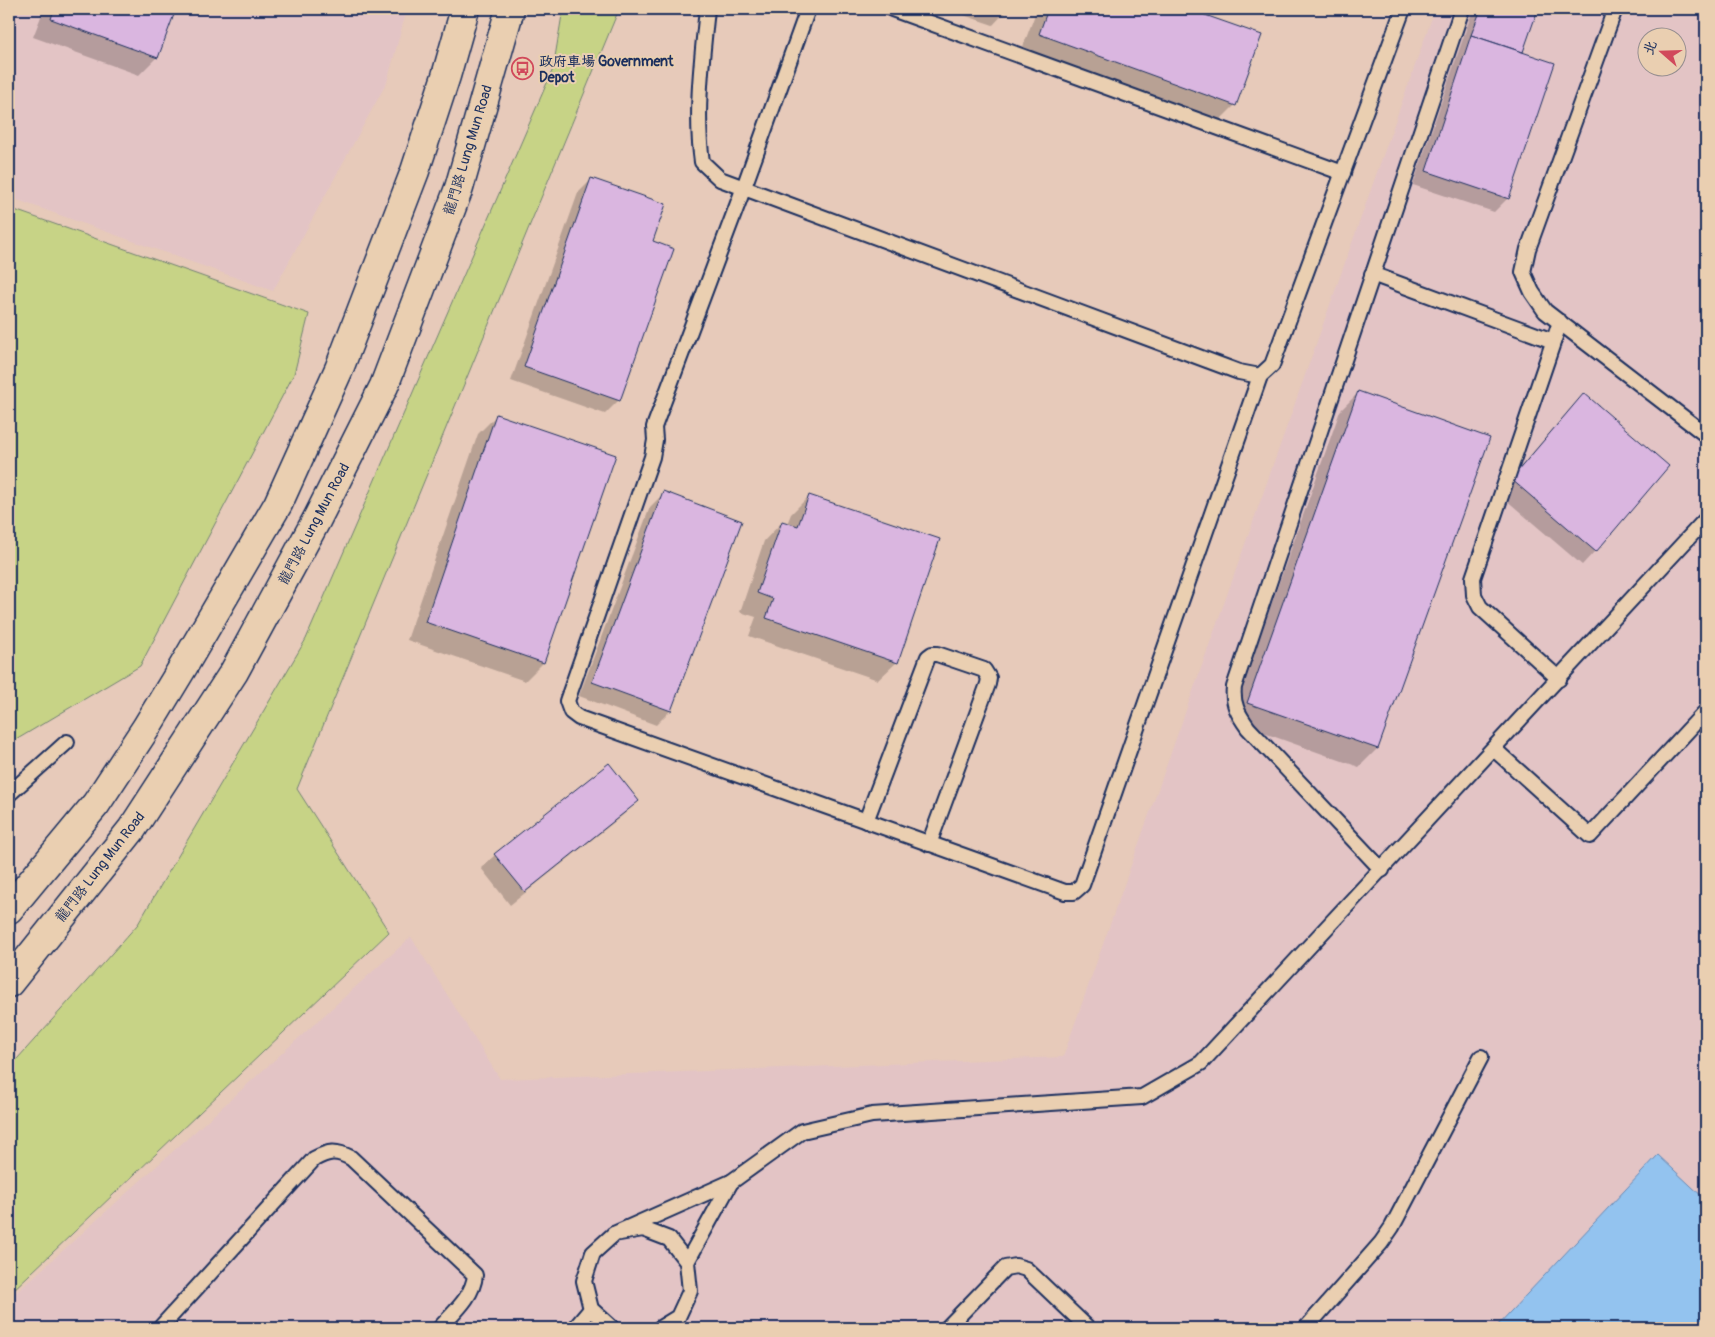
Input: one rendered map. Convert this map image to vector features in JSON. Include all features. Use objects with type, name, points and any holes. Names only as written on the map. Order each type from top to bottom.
[{"type":"main road","points":[[9,909],[96,804],[146,728],[278,504],[339,369],[411,180],[446,76],[465,9]]},
{"type":"main road","name":"龍門路 Lung Mun Road","points":[[9,983],[132,829],[234,672],[317,519],[384,386],[459,188],[510,9]]},
{"type":"lane","points":[[707,9],[701,68],[699,139],[702,162],[720,179],[1239,372],[1260,376]]},
{"type":"lane","points":[[808,9],[654,427],[655,440],[652,457],[567,701],[571,712],[579,718],[1065,892],[1074,892],[1082,885],[1260,376],[1272,366],[1403,9]]},
{"type":"lane","points":[[892,9],[1342,173]]},
{"type":"lane","points":[[1382,870],[1248,728],[1239,715],[1233,699],[1234,687],[1462,9]]},
{"type":"lane","points":[[1615,9],[1528,249],[1523,272],[1532,292],[1545,311],[1706,435]]},
{"type":"lane","points":[[1372,274],[1553,341]]},
{"type":"lane","points":[[1559,679],[1480,607],[1474,595],[1473,578],[1560,322]]},
{"type":"lane","points":[[612,1328],[591,1309],[584,1281],[593,1253],[614,1234],[731,1182],[802,1131],[872,1115],[1142,1097],[1201,1063],[1706,519]]},
{"type":"lane","points":[[866,821],[928,657],[932,654],[937,654],[984,670],[989,678],[988,684],[929,844]]},
{"type":"lane","points":[[1494,749],[1590,836],[1706,711]]},
{"type":"lane","points":[[9,794],[67,742]]},
{"type":"lane","points":[[1306,1328],[1381,1243],[1392,1227],[1481,1057]]},
{"type":"lane","points":[[160,1328],[314,1159],[326,1153],[340,1152],[352,1158],[475,1275],[474,1286],[468,1296],[440,1328]]},
{"type":"lane","points":[[687,1262],[731,1182]]},
{"type":"lane","points":[[614,1234],[642,1229],[670,1239],[687,1262],[690,1291],[679,1322],[660,1328]]},
{"type":"lane","points":[[947,1328],[1006,1268],[1016,1266],[1026,1269],[1088,1328]]},
{"type":"lane","points":[[575,1328],[591,1309]]},
{"type":"shaded area","points":[[9,9],[407,9],[387,82],[273,291],[9,197]]},
{"type":"shaded area","points":[[1435,9],[1706,9],[1706,1328],[9,1328],[9,1299],[411,937],[500,1079],[1063,1057]]},
{"type":"green space","points":[[563,9],[619,9],[297,789],[389,932],[9,1294],[9,1068],[138,924],[306,639],[553,69]]},
{"type":"green space","points":[[9,208],[309,314],[294,374],[140,666],[9,744]]},
{"type":"water","points":[[1658,1155],[1706,1200],[1706,1328],[1495,1328]]},
{"type":"building","points":[[54,9],[176,9],[158,58],[51,19]]},
{"type":"building","points":[[1048,9],[1188,9],[1262,35],[1236,106],[1039,34]]},
{"type":"building","points":[[1481,9],[1538,9],[1523,52],[1471,35]]},
{"type":"building","points":[[1471,35],[1555,63],[1509,199],[1426,171]]},
{"type":"building","points":[[591,178],[666,204],[653,241],[674,249],[620,401],[524,367]]},
{"type":"building","points":[[1358,391],[1490,438],[1378,749],[1247,703]]},
{"type":"building","points":[[1584,393],[1669,466],[1596,552],[1511,479]]},
{"type":"building","points":[[496,414],[616,455],[544,663],[425,622]]},
{"type":"building","points":[[663,491],[742,521],[671,711],[592,682]]},
{"type":"building","points":[[809,495],[940,539],[898,663],[766,618],[773,599],[757,593],[782,521],[798,526]]},
{"type":"building","points":[[609,763],[639,801],[525,892],[494,854]]},
{"type":"place","name":"政府車場 Government Depot","points":[[523,69]]}]
